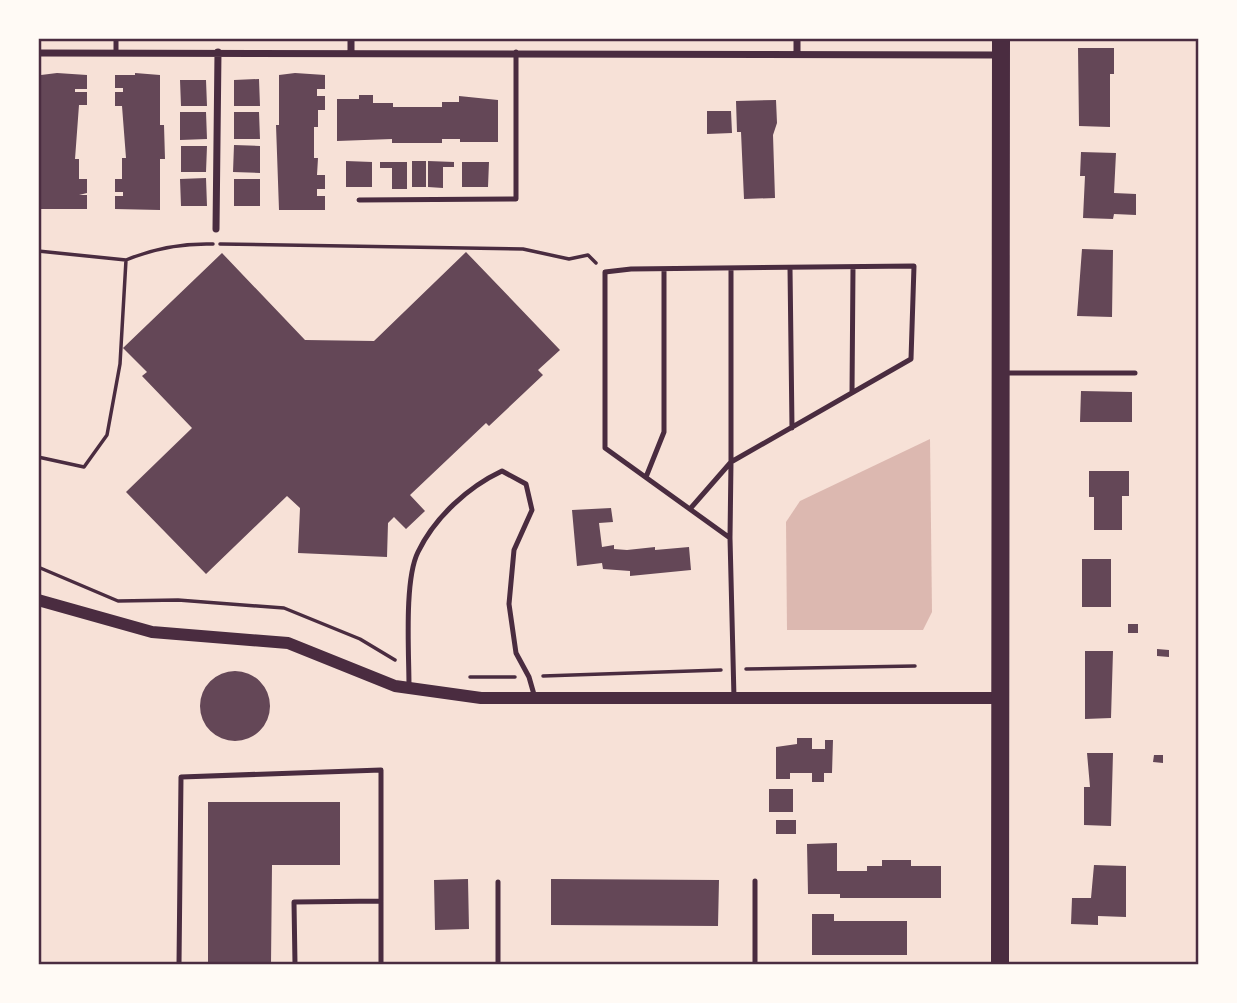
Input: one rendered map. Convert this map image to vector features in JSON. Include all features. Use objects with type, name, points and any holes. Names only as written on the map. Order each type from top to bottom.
[{"type":"main road","points":[[1000,964],[1001,47]]},
{"type":"street","points":[[351,38],[351,51]]},
{"type":"street","points":[[797,38],[797,52]]},
{"type":"street","points":[[38,53],[797,52],[1001,47]]},
{"type":"street","points":[[216,229],[218,52]]},
{"type":"street","points":[[38,600],[152,632],[288,643],[395,686],[481,698],[1001,698]]},
{"type":"lane","points":[[116,38],[116,52]]},
{"type":"lane","points":[[359,200],[516,199],[516,52]]},
{"type":"lane","points":[[852,393],[853,267]]},
{"type":"lane","points":[[690,509],[731,462],[911,359],[914,267],[605,272],[605,448],[730,538]]},
{"type":"lane","points":[[731,268],[730,538],[734,698]]},
{"type":"lane","points":[[790,268],[792,428]]},
{"type":"lane","points":[[646,478],[664,432],[664,269]]},
{"type":"lane","points":[[1001,373],[1135,373]]},
{"type":"lane","points":[[409,688],[410,595],[417,553],[439,521],[475,484],[502,471],[526,484],[532,510],[514,550],[509,604],[516,653],[529,677],[535,698]]},
{"type":"lane","points":[[179,964],[181,777],[381,770],[381,964]]},
{"type":"lane","points":[[755,881],[755,964]]},
{"type":"lane","points":[[498,882],[498,964]]},
{"type":"lane","points":[[295,964],[294,902],[381,901]]},
{"type":"path","points":[[38,251],[126,260],[149,251],[184,243],[523,249],[569,258],[588,255],[605,272]]},
{"type":"path","points":[[38,457],[84,467],[107,435],[120,364],[126,260]]},
{"type":"path","points":[[38,567],[118,601],[178,600],[284,608],[360,639],[409,667]]},
{"type":"path","points":[[457,677],[915,666]]},
{"type":"shaded area","points":[[930,439],[932,612],[923,630],[787,630],[786,522],[800,501]]},
{"type":"building","points":[[1078,48],[1114,48],[1114,74],[1110,74],[1110,127],[1079,126]]},
{"type":"building","points":[[41,75],[87,75],[87,89],[75,89],[75,92],[87,92],[87,105],[79,105],[75,159],[79,159],[79,179],[87,179],[87,193],[79,195],[87,195],[87,209],[41,209],[38,125]]},
{"type":"building","points":[[115,75],[160,75],[160,125],[164,125],[165,159],[160,159],[160,210],[115,209],[115,196],[123,196],[123,192],[115,192],[115,179],[122,179],[122,158],[126,158],[122,106],[115,106],[115,92],[123,92],[123,88],[115,88]]},
{"type":"building","points":[[279,75],[325,75],[325,89],[317,89],[317,96],[325,96],[325,110],[318,110],[318,127],[314,127],[314,158],[318,158],[317,175],[325,175],[325,189],[317,189],[317,196],[325,196],[325,210],[279,210],[276,125],[279,125]]},
{"type":"building","points":[[259,79],[260,106],[234,106],[234,80]]},
{"type":"building","points":[[180,80],[206,80],[207,106],[181,106]]},
{"type":"building","points":[[359,95],[373,95],[373,103],[393,103],[393,107],[442,107],[442,102],[459,102],[459,96],[498,100],[498,142],[460,142],[460,139],[442,139],[442,143],[392,143],[392,139],[337,141],[337,99],[359,99]]},
{"type":"building","points":[[776,100],[777,123],[773,135],[775,198],[744,199],[741,132],[737,132],[736,101]]},
{"type":"building","points":[[707,111],[731,111],[732,133],[707,134]]},
{"type":"building","points":[[180,112],[206,112],[207,139],[180,140]]},
{"type":"building","points":[[234,112],[259,112],[260,139],[234,139]]},
{"type":"building","points":[[234,145],[260,146],[260,173],[233,172]]},
{"type":"building","points":[[181,146],[207,146],[206,172],[181,172]]},
{"type":"building","points":[[1081,152],[1116,153],[1114,193],[1136,194],[1136,215],[1114,214],[1113,219],[1083,218],[1085,176],[1080,176]]},
{"type":"building","points":[[346,161],[372,162],[372,187],[346,187]]},
{"type":"building","points":[[412,161],[426,161],[426,187],[412,187]]},
{"type":"building","points":[[428,161],[454,162],[454,167],[443,167],[443,188],[428,187]]},
{"type":"building","points":[[380,162],[407,162],[407,189],[392,189],[392,168],[380,168]]},
{"type":"building","points":[[462,162],[489,162],[488,187],[462,187]]},
{"type":"building","points":[[206,178],[207,206],[181,206],[180,179]]},
{"type":"building","points":[[234,179],[260,179],[260,206],[234,206]]},
{"type":"building","points":[[1082,249],[1113,250],[1112,317],[1077,316]]},
{"type":"building","points":[[466,252],[560,350],[538,370],[543,375],[489,426],[486,423],[410,495],[425,511],[406,529],[394,517],[388,523],[387,557],[298,553],[300,508],[287,496],[206,574],[126,492],[192,428],[142,376],[147,372],[123,348],[222,253],[305,340],[374,341]]},
{"type":"building","points":[[1081,391],[1132,392],[1132,422],[1080,422]]},
{"type":"building","points":[[1089,471],[1129,471],[1129,496],[1122,496],[1122,530],[1094,530],[1094,497],[1089,497]]},
{"type":"building","points":[[611,508],[613,522],[599,523],[602,547],[614,545],[614,549],[627,550],[655,547],[655,550],[689,547],[691,570],[630,576],[630,571],[603,569],[602,563],[577,566],[572,510]]},
{"type":"building","points":[[1082,559],[1111,559],[1111,607],[1082,607]]},
{"type":"building","points":[[1128,624],[1138,624],[1138,633],[1128,633]]},
{"type":"building","points":[[1157,649],[1169,650],[1169,657],[1157,656]]},
{"type":"building","points":[[1085,651],[1113,651],[1111,718],[1085,719]]},
{"type":"building","points":[[242,671],[255,677],[264,686],[268,692],[268,720],[260,731],[249,739],[228,741],[210,731],[202,720],[200,699],[210,681],[221,673]]},
{"type":"building","points":[[797,738],[812,738],[812,749],[825,749],[825,740],[833,740],[832,773],[824,773],[824,782],[812,782],[812,773],[790,773],[790,779],[776,779],[776,747],[797,744]]},
{"type":"building","points":[[1087,753],[1113,753],[1111,826],[1084,825],[1084,787],[1090,787]]},
{"type":"building","points":[[1154,755],[1163,755],[1163,763],[1153,762]]},
{"type":"building","points":[[769,789],[793,789],[793,812],[769,812]]},
{"type":"building","points":[[208,802],[340,802],[340,865],[272,865],[271,964],[208,964]]},
{"type":"building","points":[[776,820],[796,820],[796,834],[776,834]]},
{"type":"building","points":[[837,843],[837,871],[867,871],[867,866],[882,866],[882,860],[911,860],[911,866],[941,866],[941,898],[840,898],[840,894],[808,894],[807,844]]},
{"type":"building","points":[[1094,865],[1126,866],[1126,917],[1098,916],[1098,925],[1071,924],[1072,898],[1091,898]]},
{"type":"building","points":[[468,879],[469,929],[435,930],[434,880]]},
{"type":"building","points":[[551,879],[719,880],[718,926],[551,925]]},
{"type":"building","points":[[812,914],[834,914],[834,921],[907,921],[907,955],[812,955]]}]
